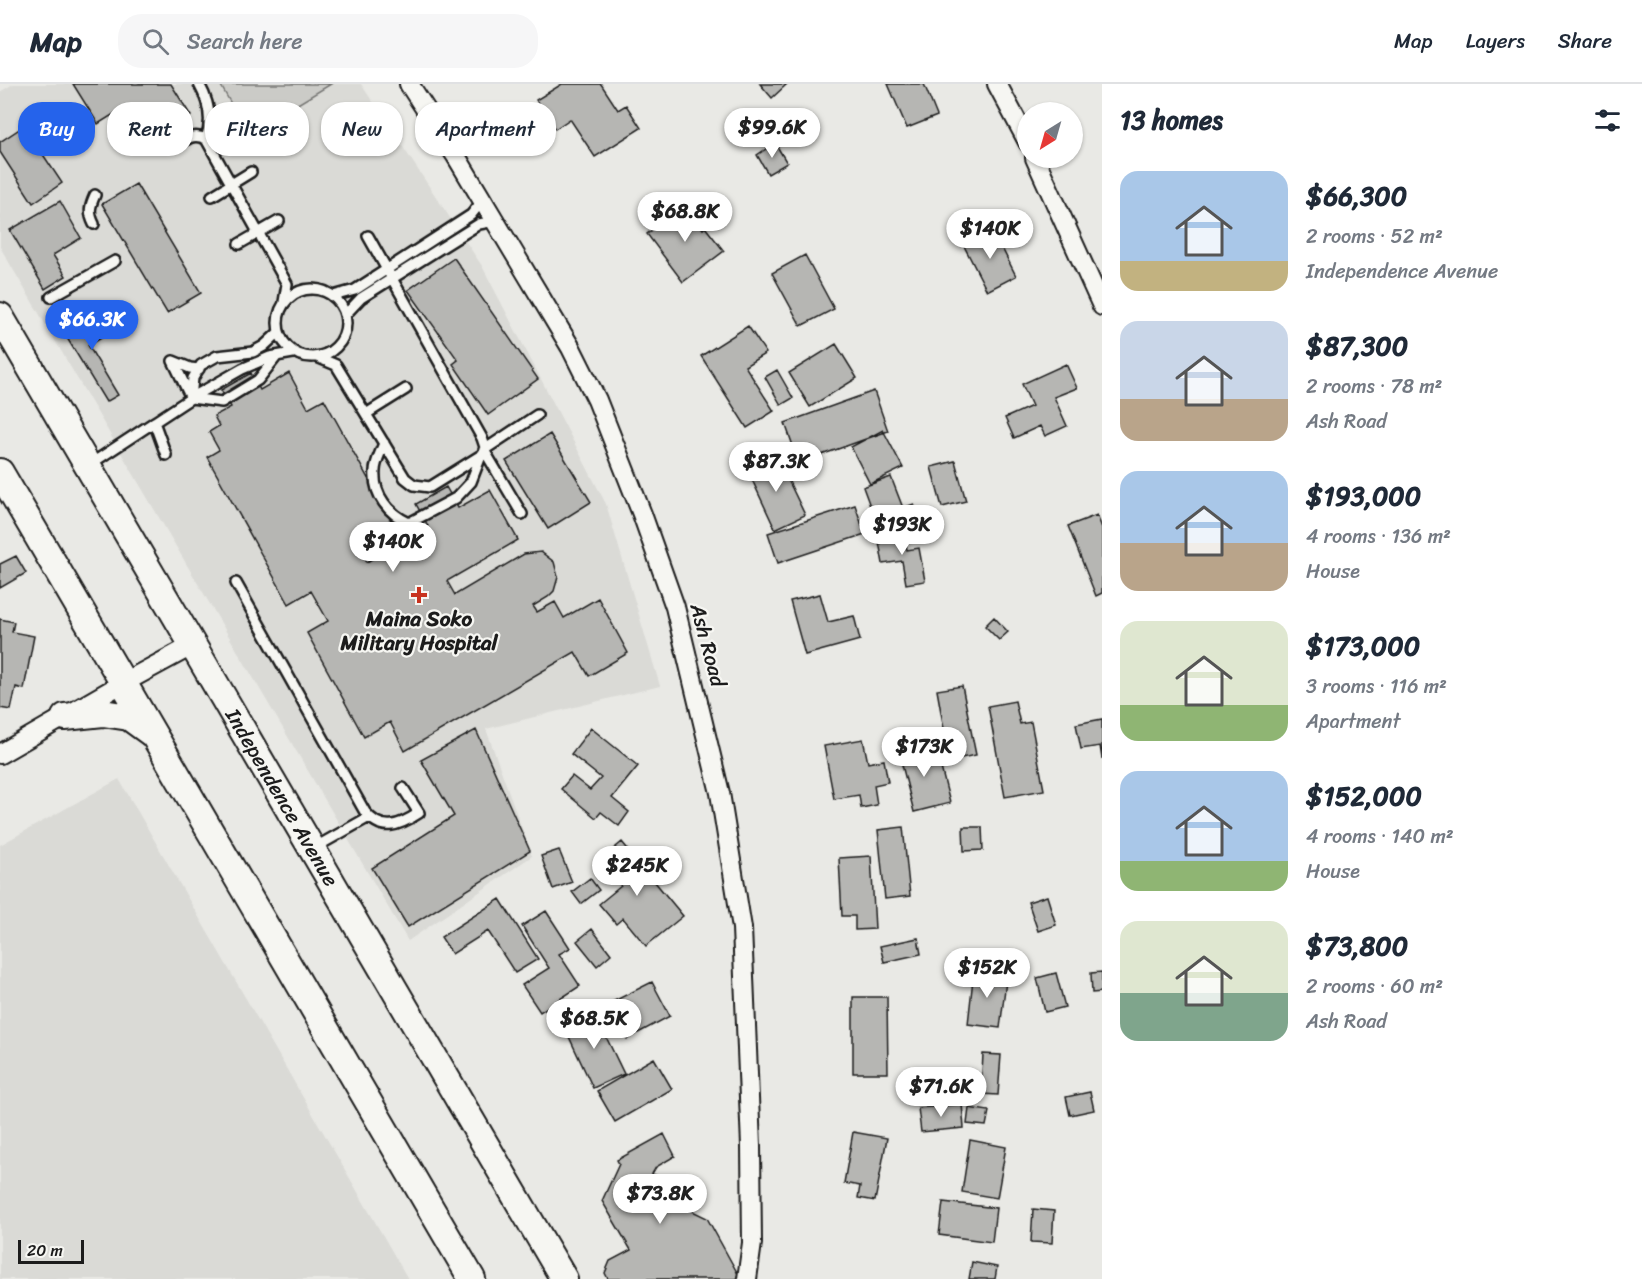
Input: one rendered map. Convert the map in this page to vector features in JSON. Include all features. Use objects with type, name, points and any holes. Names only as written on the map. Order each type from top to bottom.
[{"type":"main road","name":"Independence Avenue","points":[[0,316],[564,1279]]},
{"type":"main road","points":[[0,472],[472,1279]]},
{"type":"main road","points":[[65,717],[103,713],[129,717],[154,735]]},
{"type":"street","name":"Ash Road","points":[[409,84],[456,156],[571,348],[597,400],[672,597],[694,678],[720,793],[742,928],[752,1243],[747,1279]]},
{"type":"street","points":[[997,84],[1017,121]]},
{"type":"street","points":[[1040,168],[1102,306]]},
{"type":"street","points":[[0,754],[123,682],[193,645]]},
{"type":"lane","points":[[199,84],[208,102]]},
{"type":"lane","points":[[215,156],[287,284],[284,305]]},
{"type":"lane","points":[[212,196],[251,172]]},
{"type":"lane","points":[[94,224],[90,215],[90,206],[95,195]]},
{"type":"lane","points":[[345,315],[389,274],[471,215],[483,200]]},
{"type":"lane","points":[[239,244],[279,221]]},
{"type":"lane","points":[[333,296],[355,290],[389,274],[479,224],[495,221]]},
{"type":"lane","points":[[368,236],[482,438],[483,453],[471,482],[456,498],[410,523],[396,517],[383,502],[375,485],[375,469],[384,443]]},
{"type":"lane","points":[[51,297],[116,261]]},
{"type":"lane","points":[[287,284],[305,290],[323,290],[341,304],[345,315],[346,324],[340,342],[326,354],[309,358],[293,352],[283,343],[278,333],[279,314],[284,305],[296,293],[305,290]]},
{"type":"lane","points":[[191,398],[193,378],[201,365],[217,356],[253,352],[264,346],[278,333]]},
{"type":"lane","points":[[88,466],[191,398],[242,369],[270,357],[293,352]]},
{"type":"lane","points":[[191,398],[222,402],[258,380],[277,356]]},
{"type":"lane","points":[[317,357],[336,364],[405,478],[423,488],[430,487],[537,415]]},
{"type":"lane","points":[[191,398],[173,360],[199,369]]},
{"type":"lane","points":[[366,414],[406,388]]},
{"type":"lane","points":[[154,422],[166,455]]},
{"type":"lane","points":[[483,453],[522,514]]},
{"type":"lane","points":[[236,583],[369,817],[380,825],[396,825],[419,813],[403,788]]},
{"type":"lane","points":[[312,849],[369,817]]},
{"type":"shaded area","name":"Maina Soko Military Hospital","points":[[13,84],[361,84],[373,102],[321,102],[321,156],[403,156],[403,147],[482,266],[606,504],[660,686],[486,729],[532,856],[408,941],[0,247],[0,92]]},
{"type":"shaded area","points":[[220,84],[331,84],[301,102],[230,102]]},
{"type":"shaded area","points":[[119,779],[408,1279],[0,1279],[0,845]]},
{"type":"building","points":[[73,84],[171,84],[182,102],[107,102],[107,118],[98,124],[95,119],[95,102],[84,102]]},
{"type":"building","points":[[562,84],[601,84],[618,110],[626,105],[641,128],[595,157],[570,119],[556,128],[556,102],[537,102],[536,100]]},
{"type":"building","points":[[760,84],[787,84],[772,98]]},
{"type":"building","points":[[888,84],[924,84],[937,116],[907,128]]},
{"type":"building","points":[[18,130],[18,156],[44,156],[62,183],[33,203],[0,152],[0,142]]},
{"type":"building","points":[[775,143],[787,163],[768,174],[757,155]]},
{"type":"building","points":[[136,184],[201,293],[167,313],[102,204]]},
{"type":"building","points":[[60,201],[81,238],[53,255],[66,276],[45,289],[10,230]]},
{"type":"building","points":[[685,205],[724,251],[683,282],[647,234]]},
{"type":"building","points":[[993,230],[1016,276],[987,291],[963,244]]},
{"type":"building","points":[[805,255],[834,309],[801,326],[772,273]]},
{"type":"building","points":[[454,258],[538,379],[488,415],[453,364],[458,360],[408,290]]},
{"type":"building","points":[[102,311],[113,330],[88,345],[118,395],[106,402],[64,333]]},
{"type":"building","points":[[748,326],[766,353],[745,366],[774,411],[747,428],[701,356]]},
{"type":"building","points":[[836,344],[857,378],[810,407],[789,373]]},
{"type":"building","points":[[1066,364],[1077,388],[1054,397],[1067,426],[1045,436],[1040,426],[1014,438],[1005,418],[1032,406],[1022,384]]},
{"type":"building","points":[[777,370],[793,398],[781,405],[765,377]]},
{"type":"building","points":[[251,373],[260,390],[289,373],[308,408],[324,399],[391,520],[356,541],[367,562],[428,526],[416,504],[446,487],[458,508],[490,490],[518,540],[447,581],[455,595],[524,554],[541,552],[554,562],[558,577],[554,591],[533,606],[537,612],[555,602],[564,618],[598,598],[628,653],[589,676],[575,652],[405,751],[390,722],[364,737],[307,633],[328,621],[311,591],[289,604],[207,457],[219,450],[209,432],[219,426],[214,416],[231,407],[221,390]]},
{"type":"building","points":[[874,391],[888,431],[799,463],[785,423]]},
{"type":"building","points":[[883,430],[903,468],[870,484],[851,447]]},
{"type":"building","points":[[550,434],[591,502],[548,529],[506,461]]},
{"type":"building","points":[[777,457],[805,515],[775,529],[748,471]]},
{"type":"building","points":[[955,461],[966,501],[942,507],[931,467]]},
{"type":"building","points":[[891,477],[903,508],[914,504],[917,513],[878,528],[863,487]]},
{"type":"building","points":[[855,505],[865,534],[778,563],[768,533]]},
{"type":"building","points":[[1097,515],[1102,528],[1102,593],[1096,596],[1068,526]]},
{"type":"building","points":[[904,532],[907,550],[919,548],[925,581],[906,584],[902,561],[883,564],[878,536]]},
{"type":"building","points":[[16,556],[26,573],[0,588],[0,564]]},
{"type":"building","points":[[820,594],[828,622],[854,616],[860,640],[805,655],[790,601]]},
{"type":"building","points":[[994,617],[1008,632],[999,640],[985,626]]},
{"type":"building","points":[[0,619],[14,622],[12,632],[34,636],[24,689],[16,687],[11,710],[0,708]]},
{"type":"building","points":[[962,686],[976,755],[946,761],[940,730],[944,729],[937,690]]},
{"type":"building","points":[[1015,701],[1020,724],[1031,722],[1044,790],[1005,797],[988,706]]},
{"type":"building","points":[[1102,719],[1102,759],[1100,746],[1081,749],[1076,724]]},
{"type":"building","points":[[591,728],[638,766],[612,798],[629,812],[619,826],[601,812],[596,818],[561,789],[572,776],[590,790],[601,778],[571,754]]},
{"type":"building","points":[[476,730],[530,851],[408,927],[372,868],[454,816],[421,760]]},
{"type":"building","points":[[863,739],[868,763],[884,760],[888,782],[874,785],[877,805],[861,808],[859,795],[834,799],[824,746]]},
{"type":"building","points":[[935,744],[950,803],[914,812],[899,753]]},
{"type":"building","points":[[903,827],[910,896],[885,899],[878,830]]},
{"type":"building","points":[[963,827],[982,827],[983,850],[964,851]]},
{"type":"building","points":[[622,842],[683,916],[646,946],[623,918],[616,924],[599,904],[621,886],[600,860]]},
{"type":"building","points":[[559,850],[572,882],[553,889],[541,856]]},
{"type":"building","points":[[871,856],[875,929],[855,930],[855,916],[842,916],[839,858]]},
{"type":"building","points":[[590,878],[599,890],[581,904],[572,892]]},
{"type":"building","points":[[1047,896],[1056,925],[1038,931],[1028,902]]},
{"type":"building","points":[[500,899],[538,959],[515,973],[488,931],[452,954],[441,937]]},
{"type":"building","points":[[546,911],[570,948],[559,954],[580,986],[540,1012],[522,985],[549,968],[522,926]]},
{"type":"building","points":[[592,929],[611,954],[597,966],[577,941]]},
{"type":"building","points":[[918,938],[921,954],[884,962],[880,946]]},
{"type":"building","points":[[974,970],[1007,973],[1000,1028],[968,1024]]},
{"type":"building","points":[[1102,972],[1102,992],[1092,993],[1091,973]]},
{"type":"building","points":[[1056,973],[1065,1007],[1045,1012],[1037,978]]},
{"type":"building","points":[[652,982],[670,1016],[627,1039],[608,1004]]},
{"type":"building","points":[[853,997],[887,997],[888,1073],[853,1073]]},
{"type":"building","points":[[594,1012],[624,1074],[593,1088],[564,1026]]},
{"type":"building","points":[[983,1054],[1001,1055],[998,1095],[981,1094]]},
{"type":"building","points":[[654,1058],[672,1089],[615,1122],[597,1091]]},
{"type":"building","points":[[1090,1092],[1094,1110],[1070,1115],[1066,1097]]},
{"type":"building","points":[[962,1104],[964,1128],[921,1132],[918,1108]]},
{"type":"building","points":[[969,1108],[989,1111],[986,1126],[967,1124]]},
{"type":"building","points":[[853,1132],[887,1138],[875,1201],[858,1198],[860,1186],[844,1183]]},
{"type":"building","points":[[664,1134],[675,1156],[656,1167],[652,1174],[658,1176],[672,1201],[707,1218],[738,1274],[736,1279],[608,1279],[605,1273],[610,1261],[631,1250],[602,1201],[619,1164],[617,1160]]},
{"type":"building","points":[[970,1140],[1006,1147],[997,1198],[962,1192]]},
{"type":"building","points":[[943,1202],[996,1208],[992,1242],[939,1235]]},
{"type":"building","points":[[1033,1209],[1054,1211],[1052,1243],[1031,1242]]},
{"type":"building","points":[[972,1262],[997,1267],[995,1279],[969,1279]]},
{"type":"place","name":"Maina Soko Military Hospital","points":[[419,595]]}]
